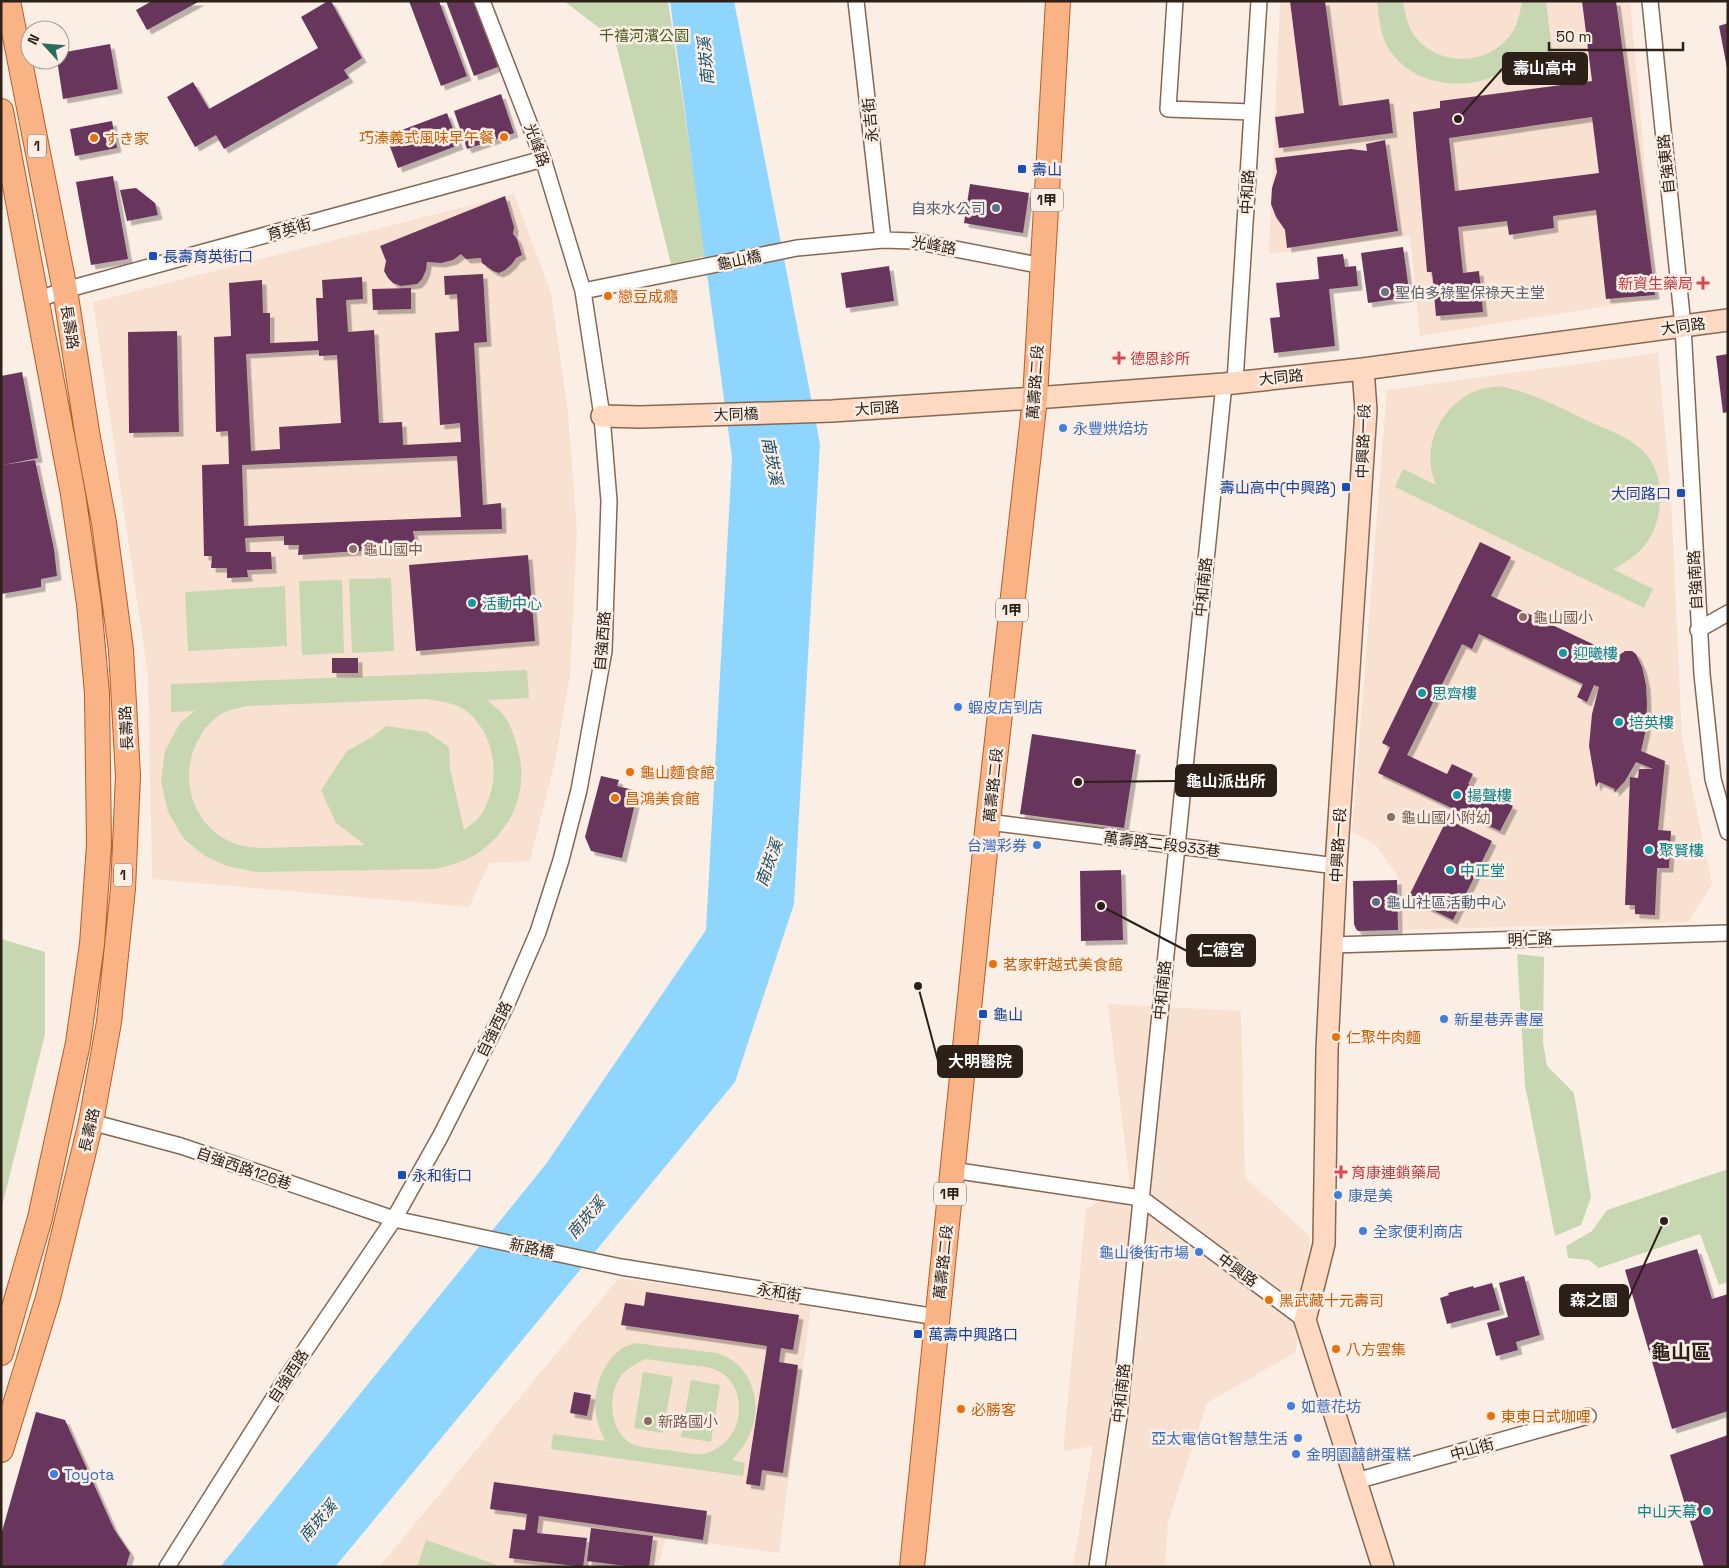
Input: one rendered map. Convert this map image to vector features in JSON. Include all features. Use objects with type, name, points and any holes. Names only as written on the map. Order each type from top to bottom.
[{"type":"main road","name":"長壽路","points":[[1,1450],[48,1298],[92,1122],[109,1022],[123,889],[128,776],[121,650],[104,523],[88,438],[65,290],[8,1]]},
{"type":"main road","name":"萬壽路二段","points":[[912,1567],[988,822],[1035,398],[1058,1]]},
{"type":"main road","name":"長壽路","points":[[1,111],[73,494],[89,604],[97,693],[99,846],[92,944],[78,1043],[40,1218],[1,1353]]},
{"type":"street","name":"光峰路","points":[[482,1],[543,159],[583,291],[602,416]]},
{"type":"street","name":"永吉街","points":[[856,1],[883,240]]},
{"type":"street","points":[[1175,1],[1168,109],[1252,112]]},
{"type":"street","name":"中和路","points":[[1230,383],[1259,1]]},
{"type":"street","name":"自強東路","points":[[1650,1],[1683,326]]},
{"type":"street","name":"育英街","points":[[36,300],[65,290],[543,159]]},
{"type":"street","name":"光峰路","points":[[795,248],[883,240],[914,241],[1043,266]]},
{"type":"street","name":"龜山橋","points":[[583,291],[795,248]]},
{"type":"street","name":"大同路","points":[[832,411],[1230,383],[1363,369],[1728,320]]},
{"type":"street","name":"自強南路","points":[[1683,326],[1698,630],[1713,778],[1728,832]]},
{"type":"street","name":"中興路一段","points":[[1305,1320],[1324,1244],[1327,1050],[1336,866],[1366,410],[1363,369]]},
{"type":"street","name":"中和南路","points":[[1097,1567],[1119,1417],[1176,845],[1230,383]]},
{"type":"street","name":"大同橋","points":[[602,416],[832,411]]},
{"type":"street","name":"自強西路","points":[[167,1567],[287,1377],[394,1220],[444,1128],[506,1006],[538,932],[561,860],[581,781],[604,651],[609,501],[602,416]]},
{"type":"street","points":[[1698,630],[1728,613]]},
{"type":"street","name":"萬壽路二段933巷","points":[[988,822],[1336,866]]},
{"type":"street","name":"明仁路","points":[[1332,945],[1728,933]]},
{"type":"street","name":"自強西路126巷","points":[[92,1122],[181,1146],[394,1220]]},
{"type":"street","name":"中興路","points":[[952,1170],[1141,1198],[1305,1320]]},
{"type":"street","name":"新路橋","points":[[394,1220],[621,1266]]},
{"type":"street","name":"永和街","points":[[621,1266],[938,1317]]},
{"type":"street","points":[[1305,1320],[1383,1567]]},
{"type":"street","name":"中山街","points":[[1356,1481],[1588,1416]]},
{"type":"shaded area","points":[[1280,1],[1630,1],[1657,298],[1420,336],[1410,236],[1269,254]]},
{"type":"shaded area","name":"龜山國中","points":[[514,194],[551,293],[568,412],[577,532],[570,676],[555,762],[530,861],[489,863],[469,907],[152,879],[148,675],[93,302]]},
{"type":"shaded area","name":"龜山國小","points":[[1658,353],[1671,496],[1682,738],[1712,884],[1688,922],[1401,930],[1399,878],[1376,845],[1352,832],[1387,390]]},
{"type":"shaded area","points":[[1108,1004],[1241,1011],[1245,1178],[1310,1236],[1296,1352],[1207,1403],[1168,1522],[1165,1567],[1073,1567],[1093,1446],[1063,1451],[1086,1209],[1130,1185]]},
{"type":"shaded area","name":"新路國小","points":[[619,1278],[811,1305],[779,1553],[666,1537],[658,1567],[379,1567]]},
{"type":"green space","name":"千禧河濱公園","points":[[564,1],[668,1],[706,256],[671,264],[615,40]]},
{"type":"green space","points":[[1377,1],[1403,1],[1409,26],[1422,45],[1447,57],[1460,59],[1474,58],[1487,54],[1499,47],[1514,29],[1522,1],[1546,1],[1556,82],[1529,86],[1526,56],[1510,69],[1475,82],[1458,84],[1426,78],[1411,71],[1398,60],[1387,46],[1381,30]]},
{"type":"green space","points":[[1499,386],[1534,396],[1616,433],[1635,444],[1647,456],[1656,472],[1660,490],[1656,525],[1642,548],[1629,560],[1613,569],[1653,589],[1644,608],[1395,487],[1403,469],[1436,485],[1431,471],[1431,454],[1432,443],[1441,421],[1456,403],[1466,396],[1482,389]]},
{"type":"green space","points":[[391,578],[394,651],[352,653],[349,579]]},
{"type":"green space","points":[[342,580],[344,653],[302,655],[299,581]]},
{"type":"green space","points":[[285,586],[287,646],[188,651],[185,592]]},
{"type":"green space","points":[[527,670],[529,698],[487,700],[504,715],[515,739],[520,758],[521,774],[517,803],[503,829],[481,851],[465,860],[435,869],[256,872],[227,866],[205,856],[184,839],[168,812],[161,782],[165,751],[180,723],[195,711],[171,712],[171,684]],"holes":[[[426,699],[454,705],[469,713],[479,724],[491,751],[494,766],[490,795],[476,821],[464,830],[450,769],[449,747],[427,732],[386,726],[372,737],[347,751],[321,790],[336,823],[365,845],[247,847],[231,842],[217,834],[197,810],[189,780],[194,749],[205,728],[225,712],[247,706]]]},
{"type":"green space","points":[[1,939],[45,952],[45,1034],[1,1210]]},
{"type":"green space","points":[[1517,954],[1544,957],[1543,1043],[1547,1066],[1574,1093],[1591,1197],[1581,1225],[1555,1236],[1525,1085]]},
{"type":"green space","points":[[1728,1169],[1728,1282],[1719,1285],[1700,1234],[1599,1268],[1589,1260],[1568,1258],[1566,1246],[1592,1231],[1607,1210]]},
{"type":"green space","points":[[636,1343],[717,1353],[731,1359],[740,1367],[752,1386],[756,1408],[749,1435],[743,1447],[732,1460],[745,1463],[743,1476],[551,1449],[553,1434],[605,1441],[599,1428],[596,1413],[596,1392],[599,1382],[607,1364],[614,1356],[623,1348]],"holes":[[[646,1359],[702,1366],[725,1375],[737,1395],[739,1411],[737,1424],[732,1434],[724,1443],[710,1452],[697,1454],[641,1446],[632,1444],[624,1438],[615,1422],[612,1403],[614,1393],[623,1373]]]},
{"type":"green space","points":[[643,1372],[673,1377],[663,1433],[634,1428]]},
{"type":"green space","points":[[691,1380],[720,1385],[711,1442],[681,1437]]},
{"type":"green space","points":[[426,1540],[503,1567],[417,1567]]},
{"type":"water","name":"南崁溪","points":[[670,1],[734,1],[820,444],[794,904],[735,1082],[335,1567],[220,1567],[546,1164],[706,930],[732,458]]},
{"type":"building","points":[[152,1],[200,1],[147,30],[136,10]]},
{"type":"building","points":[[331,1],[362,58],[344,70],[349,78],[224,149],[216,135],[195,147],[167,97],[193,82],[209,109],[318,48],[301,17]]},
{"type":"building","points":[[409,1],[439,1],[467,76],[441,86]]},
{"type":"building","points":[[446,1],[476,1],[500,66],[474,76]]},
{"type":"building","points":[[1290,1],[1325,1],[1339,106],[1389,99],[1393,133],[1279,148],[1275,117],[1304,113]]},
{"type":"building","points":[[1582,1],[1616,1],[1655,295],[1606,299],[1596,210],[1553,216],[1554,228],[1509,235],[1507,221],[1458,227],[1463,273],[1479,271],[1483,312],[1436,316],[1432,272],[1427,272],[1413,112],[1440,108],[1440,101],[1592,81]],"holes":[[[1592,117],[1599,173],[1455,191],[1449,138]]]},
{"type":"building","points":[[1728,23],[1728,68],[1727,68],[1719,26]]},
{"type":"building","points":[[110,44],[118,89],[63,99],[59,70],[70,70],[70,51]]},
{"type":"building","points":[[501,94],[514,133],[467,149],[454,111]]},
{"type":"building","points":[[447,113],[459,145],[398,168],[386,136]]},
{"type":"building","name":"すき家","points":[[112,121],[117,148],[75,156],[70,129]]},
{"type":"building","points":[[1385,140],[1398,231],[1287,248],[1285,230],[1276,217],[1271,204],[1272,188],[1277,172],[1275,158],[1351,149],[1367,151],[1366,144]]},
{"type":"building","points":[[113,176],[128,259],[91,265],[76,182]]},
{"type":"building","name":"自來水公司","points":[[970,184],[1029,193],[1023,233],[964,223]]},
{"type":"building","points":[[136,188],[155,203],[158,215],[127,221],[120,190]]},
{"type":"building","points":[[505,196],[514,227],[513,234],[517,239],[522,255],[516,258],[505,270],[499,273],[493,271],[482,263],[481,258],[466,259],[461,254],[453,260],[441,263],[427,262],[422,279],[417,284],[401,286],[393,283],[388,278],[384,271],[386,261],[380,246]]},
{"type":"building","points":[[1403,247],[1410,297],[1368,303],[1361,253]]},
{"type":"building","points":[[1343,254],[1345,267],[1356,266],[1358,286],[1329,289],[1335,346],[1274,353],[1270,318],[1280,317],[1276,283],[1319,279],[1317,257]]},
{"type":"building","points":[[889,266],[894,301],[846,308],[841,273]]},
{"type":"building","points":[[483,274],[487,342],[474,343],[483,505],[501,503],[502,529],[413,531],[415,542],[405,543],[405,548],[298,555],[299,545],[284,545],[284,536],[245,538],[246,552],[271,552],[272,569],[247,570],[248,577],[227,578],[227,568],[211,568],[212,556],[204,556],[202,465],[229,464],[228,431],[216,432],[214,337],[231,336],[229,283],[262,280],[263,313],[270,313],[270,343],[318,341],[316,298],[323,298],[322,280],[362,277],[363,299],[346,300],[348,332],[374,330],[379,423],[402,422],[403,445],[461,442],[460,423],[440,425],[435,333],[459,331],[457,294],[445,295],[444,276]],"holes":[[[319,350],[319,356],[337,355],[341,423],[279,427],[280,449],[251,451],[246,354]],[[457,456],[461,517],[244,526],[242,465]]]},
{"type":"building","points":[[411,288],[411,309],[373,310],[372,289]]},
{"type":"building","points":[[177,331],[179,432],[129,433],[128,332]]},
{"type":"building","points":[[1728,354],[1728,412],[1723,413],[1716,356]]},
{"type":"building","points":[[22,372],[38,458],[3,465],[35,460],[54,549],[57,576],[41,579],[41,587],[1,594],[1,376]]},
{"type":"building","points":[[1480,542],[1511,557],[1491,596],[1618,656],[1625,651],[1632,651],[1636,654],[1642,667],[1646,685],[1647,704],[1646,729],[1641,751],[1665,761],[1658,830],[1671,831],[1669,868],[1657,868],[1655,915],[1635,914],[1635,905],[1625,905],[1630,777],[1638,778],[1639,769],[1653,769],[1636,762],[1625,781],[1614,793],[1615,789],[1599,782],[1596,787],[1589,746],[1592,714],[1599,687],[1594,685],[1587,702],[1577,697],[1583,684],[1479,634],[1472,649],[1462,644],[1407,755],[1447,774],[1452,764],[1473,774],[1468,784],[1513,806],[1500,831],[1378,773],[1390,747],[1382,743]]},
{"type":"building","name":"活動中心","points":[[528,555],[535,641],[416,651],[409,565]]},
{"type":"building","points":[[332,658],[358,658],[358,673],[332,673]]},
{"type":"building","points":[[1032,734],[1136,750],[1124,828],[1020,814]]},
{"type":"building","points":[[601,776],[619,780],[617,786],[638,791],[622,858],[591,851],[585,837]]},
{"type":"building","name":"中正堂","points":[[1447,819],[1492,841],[1453,920],[1408,898]]},
{"type":"building","points":[[1121,870],[1123,940],[1081,941],[1080,871]]},
{"type":"building","name":"龜山社區活動中心","points":[[1397,880],[1398,930],[1358,931],[1354,924],[1353,881]]},
{"type":"building","points":[[1697,1249],[1712,1299],[1728,1294],[1728,1411],[1672,1429],[1625,1270]]},
{"type":"building","points":[[1524,1276],[1540,1335],[1516,1342],[1518,1350],[1496,1356],[1487,1323],[1508,1317],[1499,1283]]},
{"type":"building","points":[[1492,1283],[1500,1310],[1447,1324],[1440,1298],[1449,1295],[1448,1293]]},
{"type":"building","points":[[646,1292],[799,1315],[793,1350],[781,1348],[779,1362],[798,1365],[783,1473],[762,1470],[760,1486],[746,1484],[767,1346],[621,1325],[625,1303],[644,1306]]},
{"type":"building","points":[[574,1392],[591,1395],[587,1416],[570,1413]]},
{"type":"building","name":"Toyota","points":[[36,1412],[65,1420],[114,1529],[130,1553],[126,1567],[1,1567],[1,1535]]},
{"type":"building","name":"中山天幕","points":[[1728,1435],[1728,1567],[1704,1567],[1670,1455]]},
{"type":"building","points":[[494,1482],[707,1511],[703,1540],[539,1516],[537,1533],[587,1538],[583,1567],[509,1558],[513,1529],[525,1530],[527,1514],[490,1509]]},
{"type":"building","points":[[591,1528],[653,1536],[649,1567],[587,1561]]},
{"type":"place","name":"壽山高中","points":[[1458,119]]},
{"type":"place","name":"巧溱義式風味早午餐","points":[[504,137]]},
{"type":"place","name":"すき家","points":[[94,138]]},
{"type":"place","name":"壽山","points":[[1022,169]]},
{"type":"place","name":"自來水公司","points":[[996,208]]},
{"type":"place","name":"長壽育英街口","points":[[153,256]]},
{"type":"place","name":"新資生藥局","points":[[1703,283]]},
{"type":"place","name":"聖伯多祿聖保祿天主堂","points":[[1385,292]]},
{"type":"place","name":"戀豆成癮","points":[[608,296]]},
{"type":"place","name":"德恩診所","points":[[1119,358]]},
{"type":"place","name":"永豐烘焙坊","points":[[1063,428]]},
{"type":"place","name":"壽山高中(中興路)","points":[[1346,487]]},
{"type":"place","name":"大同路口","points":[[1681,493]]},
{"type":"place","name":"龜山國中","points":[[353,549]]},
{"type":"place","name":"活動中心","points":[[472,603]]},
{"type":"place","name":"龜山國小","points":[[1523,617]]},
{"type":"place","name":"迎曦樓","points":[[1563,653]]},
{"type":"place","name":"思齊樓","points":[[1422,693]]},
{"type":"place","name":"蝦皮店到店","points":[[958,707]]},
{"type":"place","name":"培英樓","points":[[1619,722]]},
{"type":"place","name":"龜山麵食館","points":[[630,772]]},
{"type":"place","name":"龜山派出所","points":[[1078,782]]},
{"type":"place","name":"揚聲樓","points":[[1457,795]]},
{"type":"place","name":"昌鴻美食館","points":[[615,798]]},
{"type":"place","name":"龜山國小附幼","points":[[1391,817]]},
{"type":"place","name":"台灣彩券","points":[[1037,845]]},
{"type":"place","name":"聚賢樓","points":[[1649,850]]},
{"type":"place","name":"中正堂","points":[[1450,870]]},
{"type":"place","name":"龜山社區活動中心","points":[[1376,902]]},
{"type":"place","name":"仁德宮","points":[[1101,906]]},
{"type":"place","name":"茗家軒越式美食館","points":[[993,964]]},
{"type":"place","name":"大明醫院","points":[[918,986]]},
{"type":"place","name":"龜山","points":[[983,1014]]},
{"type":"place","name":"新星巷弄書屋","points":[[1444,1019]]},
{"type":"place","name":"仁聚牛肉麵","points":[[1336,1037]]},
{"type":"place","name":"育康連鎖藥局","points":[[1341,1172]]},
{"type":"place","name":"永和街口","points":[[402,1175]]},
{"type":"place","name":"康是美","points":[[1338,1195]]},
{"type":"place","name":"森之園","points":[[1664,1221]]},
{"type":"place","name":"全家便利商店","points":[[1363,1231]]},
{"type":"place","name":"龜山後街市場","points":[[1199,1252]]},
{"type":"place","name":"黑武藏十元壽司","points":[[1269,1300]]},
{"type":"place","name":"萬壽中興路口","points":[[918,1334]]},
{"type":"place","name":"八方雲集","points":[[1336,1349]]},
{"type":"place","name":"如薏花坊","points":[[1291,1406]]},
{"type":"place","name":"必勝客","points":[[961,1409]]},
{"type":"place","name":"東東日式咖哩","points":[[1491,1416]]},
{"type":"place","name":"新路國小","points":[[648,1421]]},
{"type":"place","name":"亞太電信Gt智慧生活","points":[[1298,1438]]},
{"type":"place","name":"金明園囍餅蛋糕","points":[[1296,1454]]},
{"type":"place","name":"Toyota","points":[[54,1474]]},
{"type":"place","name":"中山天幕","points":[[1707,1511]]},
{"type":"district","name":"龜山區","points":[[1681,1352]]}]
